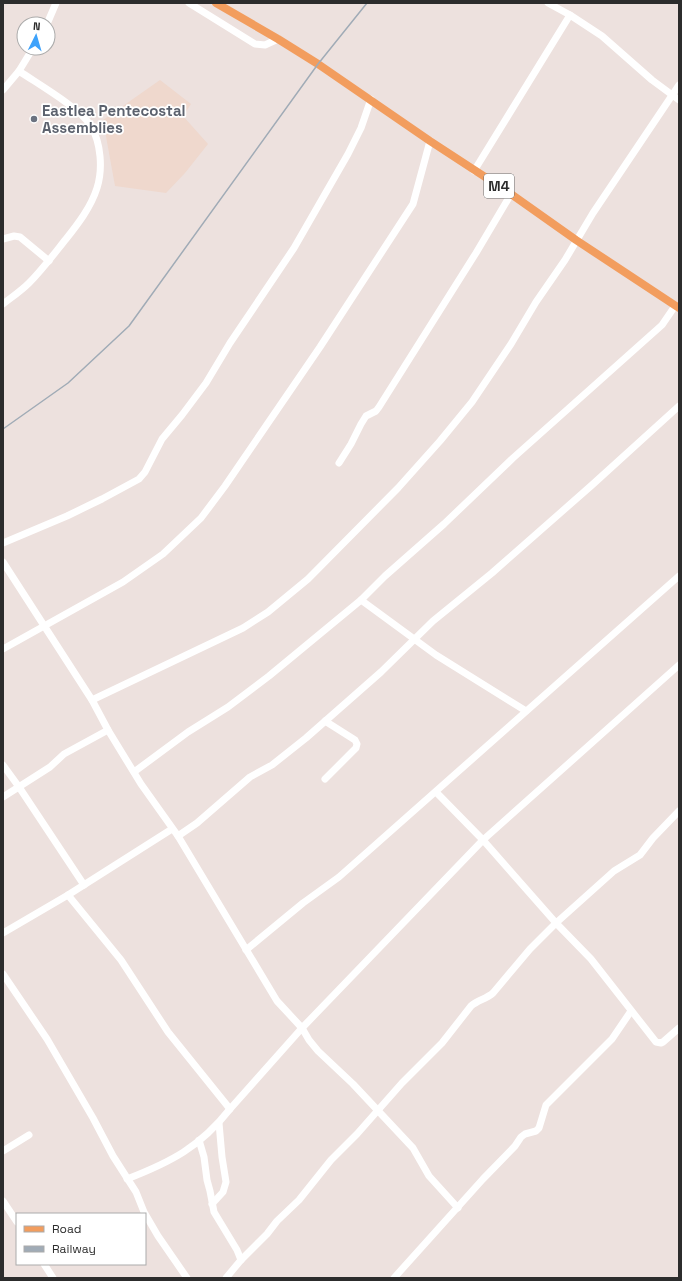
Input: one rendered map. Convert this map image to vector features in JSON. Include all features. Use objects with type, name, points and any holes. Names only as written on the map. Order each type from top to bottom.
[{"type":"main road","name":"M4","points":[[216,3],[318,64],[430,142],[511,194],[576,240],[677,307]]},
{"type":"street","points":[[50,16],[56,3]]},
{"type":"street","points":[[189,3],[254,44],[265,45],[278,39]]},
{"type":"street","points":[[548,3],[570,15],[602,36],[652,80],[679,100]]},
{"type":"street","points":[[474,171],[570,15]]},
{"type":"street","points":[[3,90],[19,71],[28,56]]},
{"type":"street","points":[[3,304],[29,283],[49,261],[86,212],[97,188],[100,161],[96,136],[90,125],[81,115],[19,71]]},
{"type":"street","points":[[92,700],[243,628],[268,612],[308,579],[398,488],[472,402],[511,344],[536,302],[565,260],[592,213],[679,85]]},
{"type":"street","points":[[3,543],[67,516],[102,499],[139,479],[145,472],[162,440],[206,383],[230,342],[294,248],[348,154],[361,128],[370,99]]},
{"type":"street","points":[[3,649],[123,582],[163,554],[201,518],[225,486],[320,348],[413,204],[430,142]]},
{"type":"street","points":[[339,463],[366,416],[376,411],[379,407],[476,253],[511,194]]},
{"type":"street","points":[[3,239],[14,236],[20,237],[49,261]]},
{"type":"street","points":[[134,772],[188,732],[228,707],[269,676],[361,600],[513,458],[662,324],[677,307]]},
{"type":"street","points":[[178,836],[197,823],[250,777],[272,765],[326,721],[381,672],[433,622],[492,573],[679,406]]},
{"type":"street","points":[[3,562],[92,700],[108,730],[134,772],[178,836],[277,1001],[302,1028],[304,1034],[314,1046],[413,1148],[429,1176],[458,1208]]},
{"type":"street","points":[[246,950],[303,903],[339,878],[679,576]]},
{"type":"street","points":[[361,600],[442,659],[526,711]]},
{"type":"street","points":[[127,1179],[174,1159],[218,1124],[302,1028],[483,840],[679,664]]},
{"type":"street","points":[[325,779],[357,745],[355,740],[326,721]]},
{"type":"street","points":[[3,797],[50,767],[64,754],[108,730]]},
{"type":"street","points":[[3,765],[84,885]]},
{"type":"street","points":[[436,792],[483,840],[556,923],[592,959],[631,1011],[658,1043],[663,1042],[679,1028]]},
{"type":"street","points":[[226,1278],[241,1260],[299,1200],[331,1160],[377,1112],[402,1083],[442,1043],[471,1006],[492,993],[530,949],[556,923],[614,871],[640,855],[653,838],[679,811]]},
{"type":"street","points":[[3,933],[68,895],[172,829]]},
{"type":"street","points":[[68,895],[121,960],[168,1032],[230,1109]]},
{"type":"street","points":[[3,974],[48,1039],[113,1156],[136,1192],[145,1213]]},
{"type":"street","points":[[394,1278],[525,1134],[536,1131],[539,1128],[546,1105],[612,1039],[631,1011]]},
{"type":"street","points":[[212,1204],[223,1192],[226,1182],[218,1124]]},
{"type":"street","points":[[3,1151],[29,1135]]},
{"type":"street","points":[[199,1140],[204,1157],[214,1212],[237,1250],[241,1260]]},
{"type":"street","points":[[3,1201],[16,1220]]},
{"type":"street","points":[[146,1215],[158,1236],[187,1278]]},
{"type":"street","points":[[45,1265],[53,1278]]},
{"type":"shaded area","points":[[160,80],[191,104],[183,116],[208,144],[185,173],[166,193],[115,186],[103,120]]},
{"type":"railway","points":[[3,429],[68,383],[129,326],[318,64],[367,3]]},
{"type":"place","name":"Eastlea Pentecostal Assemblies","points":[[34,119]]}]
